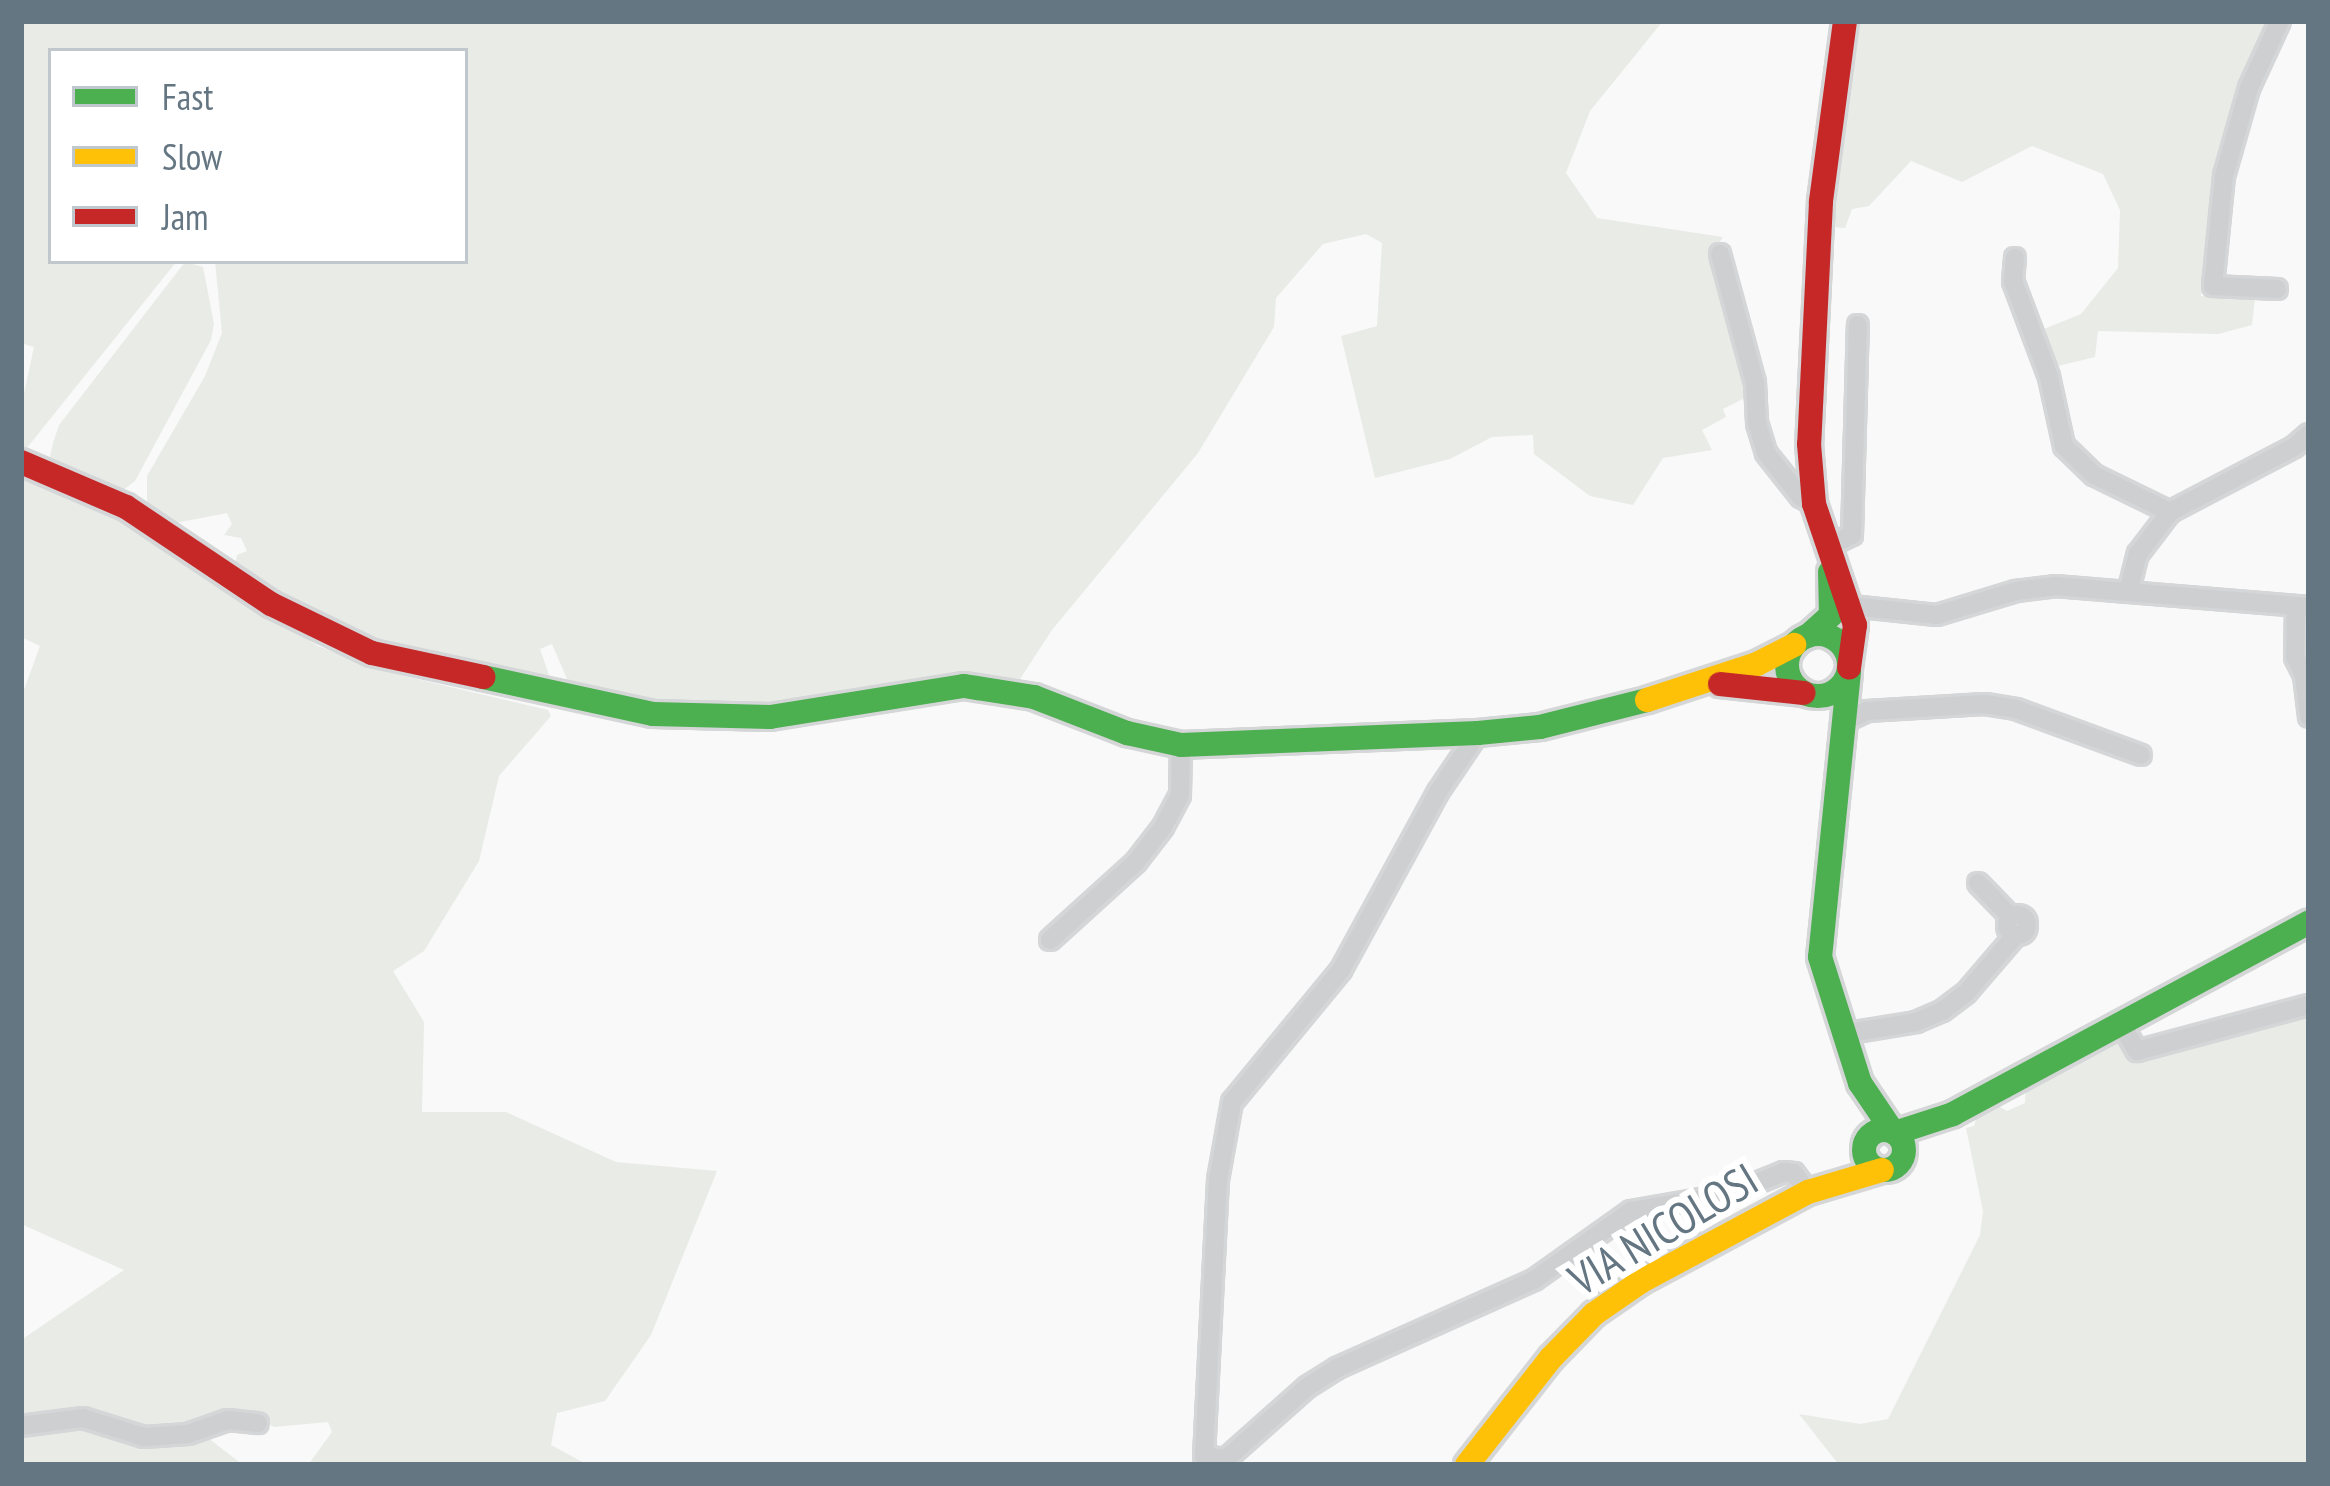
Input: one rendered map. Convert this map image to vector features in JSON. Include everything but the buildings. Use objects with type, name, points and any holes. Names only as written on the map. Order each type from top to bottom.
[{"type":"street","points":[[1845,21],[1815,295],[1809,444],[1814,504],[1841,610],[1855,625],[1820,942],[1823,975],[1860,1083],[1893,1148]]},
{"type":"street","points":[[2277,289],[2213,286],[2224,176],[2248,88],[2280,21]]},
{"type":"street","points":[[1720,254],[1755,383],[1757,423],[1766,452],[1801,496],[1814,504]]},
{"type":"street","points":[[2015,258],[2013,281],[2049,377],[2063,446],[2093,475],[2170,512]]},
{"type":"street","points":[[1828,549],[1852,535],[1858,325]]},
{"type":"street","points":[[2129,589],[2138,554],[2170,512],[2302,441],[2309,467]]},
{"type":"street","points":[[22,463],[126,507],[310,626],[407,663],[568,699],[702,718],[770,717],[912,691],[989,688],[1034,697],[1127,733],[1181,745],[1478,733],[1540,727],[1700,685],[1821,634],[1842,645],[1849,674],[1871,703],[1894,708]]},
{"type":"street","points":[[1838,748],[1830,710],[1789,677],[1801,640],[1841,610],[1937,615],[2036,588],[2129,589],[2302,607],[2295,657],[2304,675],[2309,716]]},
{"type":"street","points":[[1700,685],[1752,684],[1809,695],[1837,690],[1849,674]]},
{"type":"street","points":[[1844,722],[1854,714],[1894,708],[1984,704],[2016,710],[2141,755]]},
{"type":"street","points":[[1478,733],[1438,792],[1341,970],[1232,1102],[1217,1180],[1204,1456],[1226,1459],[1307,1387],[1336,1368],[1534,1280],[1618,1217],[1729,1193],[1784,1172],[1794,1173],[1814,1189]]},
{"type":"street","points":[[1050,940],[1136,862],[1163,827],[1180,795],[1181,745]]},
{"type":"street","points":[[1843,1034],[1916,1022],[1966,993],[2013,926],[1978,884]]},
{"type":"street","points":[[1814,1189],[2123,1027],[2309,922]]},
{"type":"street","points":[[2123,1027],[2138,1051],[2309,1005]]},
{"type":"street","points":[[1860,1083],[1867,1159],[1893,1148]]},
{"type":"street","points":[[1814,1189],[1866,1144]]},
{"type":"street","name":"VIA NICOLOSI","points":[[1467,1465],[1551,1358],[1594,1314],[1640,1282],[1814,1189]]},
{"type":"street","points":[[21,1426],[83,1418],[144,1437],[188,1435],[228,1420],[258,1424]]},
{"type":"shaded area","points":[[21,21],[1663,21],[1590,111],[1566,173],[1597,218],[1723,237],[1714,252],[1751,395],[1723,409],[1726,417],[1702,430],[1712,450],[1663,458],[1633,505],[1590,496],[1534,454],[1533,435],[1492,437],[1450,459],[1375,478],[1341,336],[1377,326],[1382,243],[1366,234],[1323,244],[1276,298],[1274,327],[1198,453],[1052,630],[1018,682],[956,674],[741,706],[653,700],[570,686],[552,644],[540,649],[551,681],[349,632],[234,570],[237,555],[247,551],[241,538],[224,535],[232,524],[227,513],[175,523],[147,505],[147,476],[205,376],[222,333],[215,264],[468,264],[468,48],[48,48],[48,264],[175,264],[26,449],[21,448],[21,407],[34,347],[21,343]]},
{"type":"shaded area","points":[[1856,21],[2270,21],[2240,84],[2212,174],[2201,296],[2255,298],[2252,325],[2218,334],[2098,331],[2095,357],[2058,366],[2039,331],[2081,314],[2118,268],[2120,210],[2103,174],[2032,146],[1962,182],[1911,161],[1869,206],[1852,209],[1845,228],[1832,227]]},
{"type":"shaded area","points":[[183,264],[203,267],[214,324],[211,340],[135,481],[122,491],[50,457],[59,425]]},
{"type":"shaded area","points":[[21,476],[95,502],[318,646],[387,672],[548,710],[551,716],[499,776],[479,861],[424,951],[393,971],[424,1022],[422,1112],[506,1112],[616,1162],[717,1171],[651,1335],[605,1401],[557,1413],[551,1445],[588,1465],[308,1465],[332,1432],[328,1422],[274,1427],[244,1411],[190,1429],[129,1431],[21,1422],[21,1340],[124,1270],[21,1224],[21,698],[40,646],[21,637]]},
{"type":"shaded area","points":[[2309,1014],[2309,1465],[1839,1465],[1799,1414],[1860,1424],[1888,1419],[1980,1235],[1983,1211],[1966,1128],[1974,1126],[1978,1113],[1993,1103],[2007,1111],[2025,1103],[2026,1087],[2122,1036],[2137,1057],[2263,1021]]},
{"type":"shaded area","points":[[65,1423],[203,1434],[243,1465],[21,1465],[21,1429]]},
{"type":"traffic: fast","points":[[1808,636],[1831,615],[1830,572]]},
{"type":"traffic: fast","points":[[1818,634],[1840,643],[1849,665],[1840,687],[1818,696],[1796,687],[1787,665],[1796,643],[1818,634]]},
{"type":"traffic: fast","points":[[1849,672],[1820,957],[1860,1083],[1893,1132]]},
{"type":"traffic: fast","points":[[483,677],[653,714],[770,717],[964,686],[1034,697],[1127,733],[1181,745],[1478,733],[1540,727],[1647,700]]},
{"type":"traffic: fast","points":[[1895,1133],[1953,1114],[2309,922]]},
{"type":"traffic: fast","points":[[1884,1130],[1898,1136],[1904,1150],[1898,1164],[1884,1170],[1870,1164],[1864,1150],[1870,1136],[1884,1130]]},
{"type":"traffic: slow","points":[[1647,700],[1757,664],[1794,645]]},
{"type":"traffic: slow","points":[[1467,1465],[1551,1358],[1594,1314],[1640,1282],[1808,1192],[1882,1170]]},
{"type":"traffic: jam","points":[[1845,21],[1821,202],[1809,444],[1814,504],[1855,625],[1849,668]]},
{"type":"traffic: jam","points":[[21,462],[126,507],[271,604],[372,653],[483,677]]},
{"type":"traffic: jam","points":[[1720,684],[1804,693]]}]
